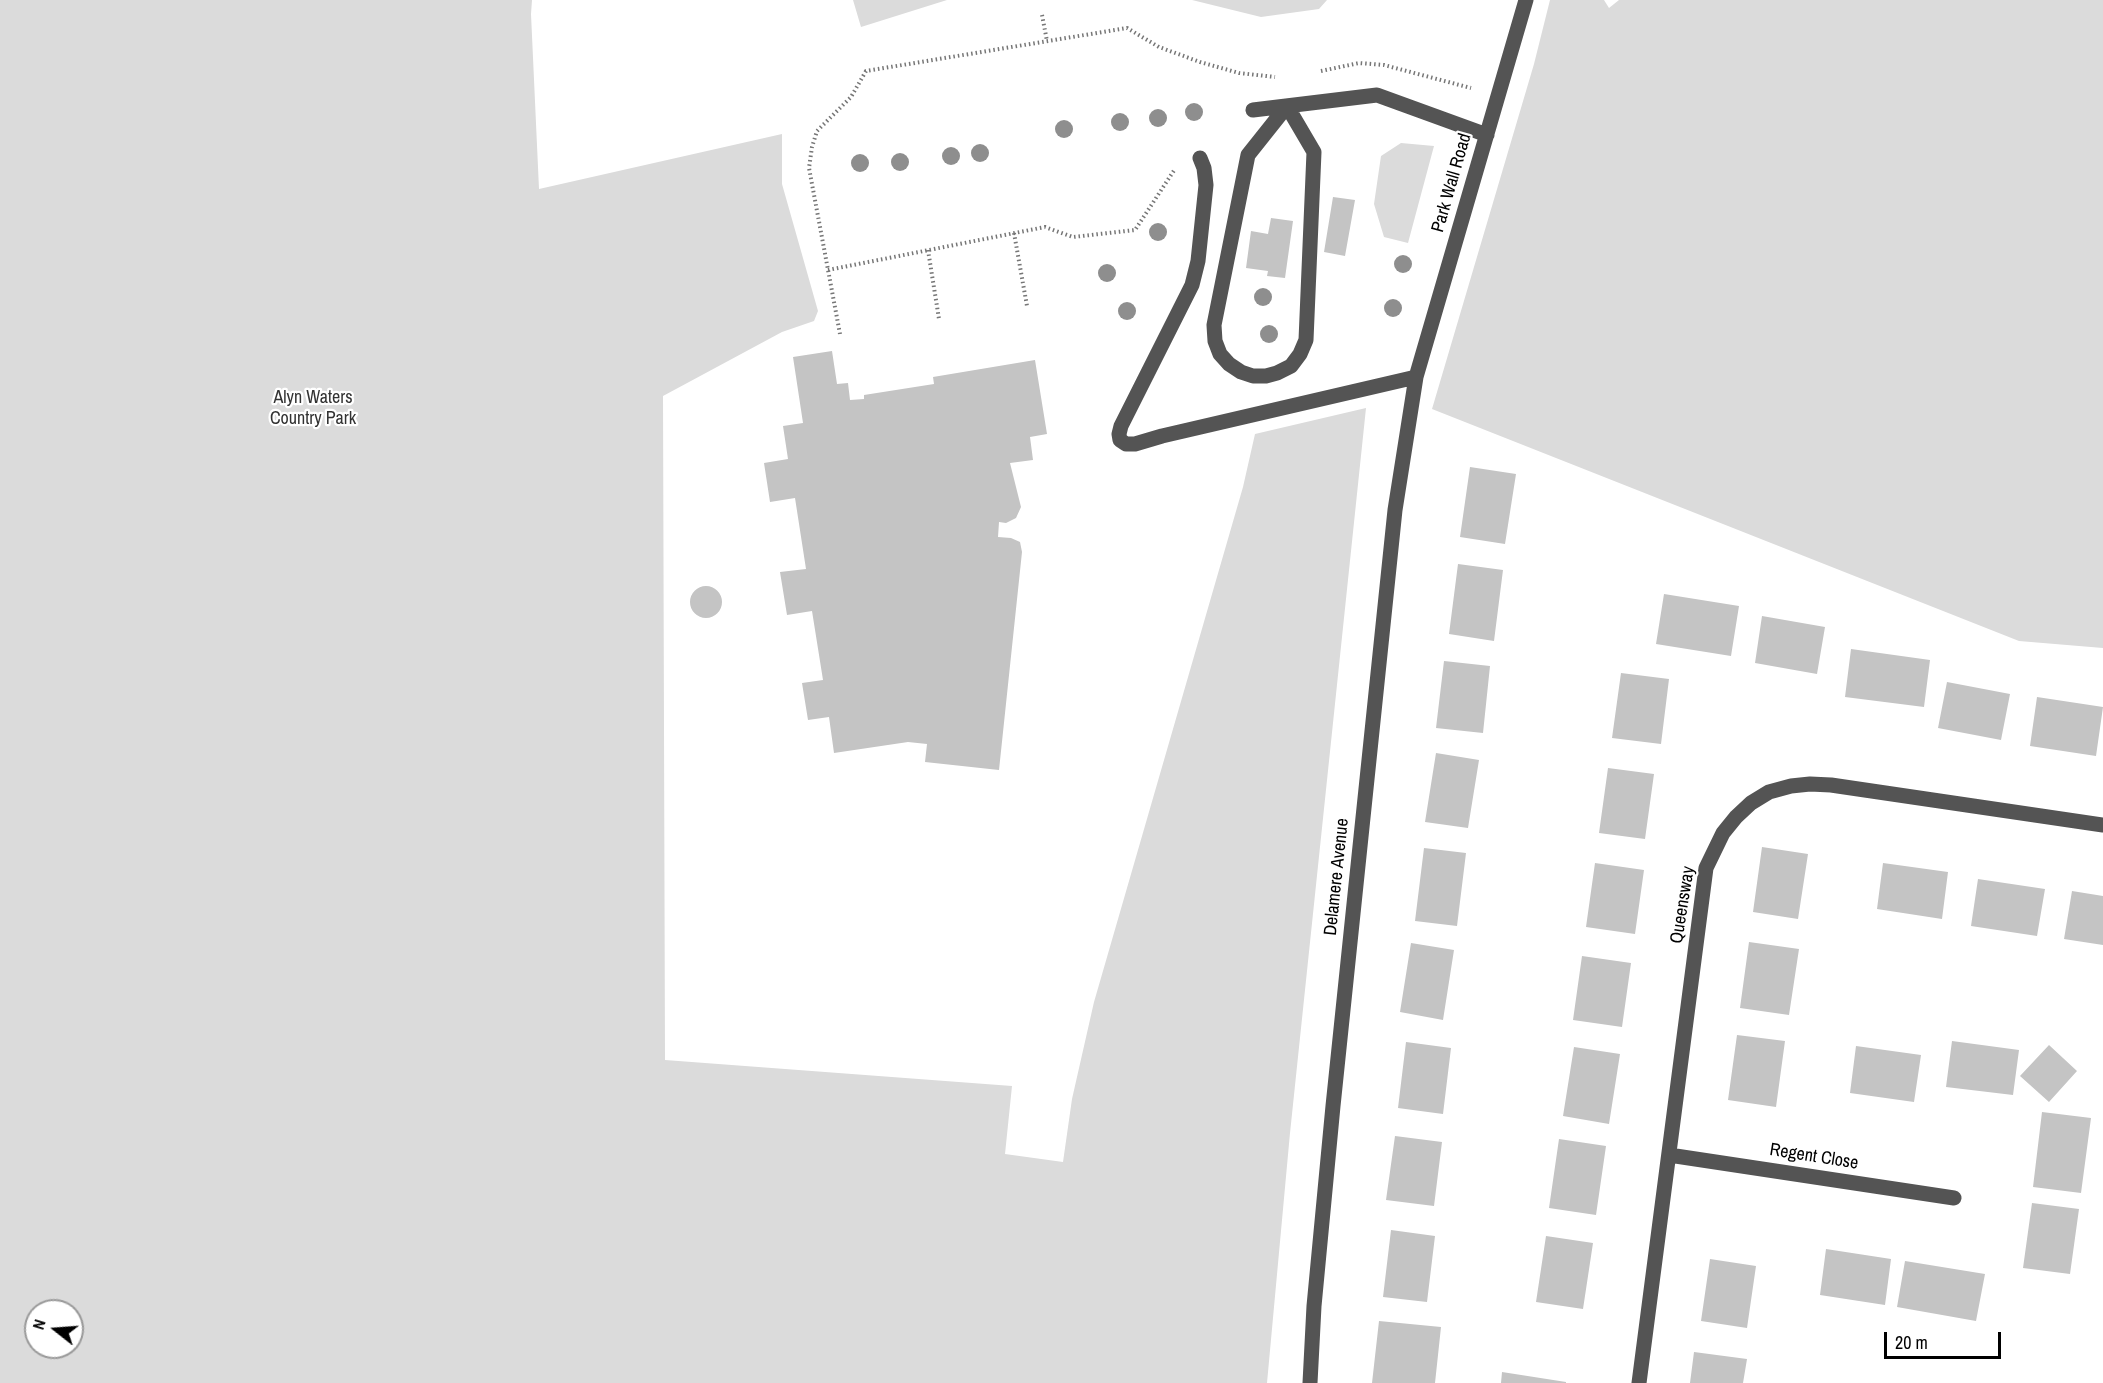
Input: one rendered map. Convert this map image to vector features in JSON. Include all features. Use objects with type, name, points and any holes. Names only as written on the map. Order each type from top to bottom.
[{"type":"street","name":"Park Wall Road","points":[[1416,377],[1526,0]]},
{"type":"street","points":[[1253,110],[1377,95],[1487,135]]},
{"type":"street","points":[[1287,106],[1314,152],[1306,340],[1291,366],[1266,376],[1253,376],[1241,372],[1220,354],[1215,341],[1214,325],[1248,155],[1287,106]]},
{"type":"street","points":[[1200,158],[1206,185],[1198,261],[1192,285],[1121,426],[1120,440],[1126,444],[1135,444],[1416,377]]},
{"type":"street","name":"Delamere Avenue","points":[[1310,1383],[1314,1306],[1333,1106],[1395,510],[1416,377]]},
{"type":"street","name":"Queensway","points":[[1640,1383],[1706,868],[1723,833],[1736,817],[1751,803],[1769,792],[1791,786],[1821,784],[2103,825]]},
{"type":"street","name":"Regent Close","points":[[1669,1155],[1953,1198]]},
{"type":"path","points":[[1042,15],[1047,41]]},
{"type":"path","points":[[840,334],[809,168],[817,131],[851,98],[866,71],[1127,28],[1159,47],[1200,62],[1239,73],[1280,78]]},
{"type":"path","points":[[1319,71],[1359,63],[1384,65],[1498,95]]},
{"type":"path","points":[[828,270],[1045,227],[1073,237],[1135,230],[1180,161]]},
{"type":"path","points":[[1014,233],[1027,306]]},
{"type":"path","points":[[928,250],[939,319]]},
{"type":"green space","name":"Alyn Waters Country Park","points":[[0,0],[532,0],[539,189],[782,134],[782,184],[818,311],[814,321],[782,332],[663,396],[665,1060],[1012,1086],[1005,1154],[1063,1162],[1072,1099],[1094,1002],[1243,487],[1255,434],[1366,408],[1290,1133],[1267,1383],[0,1383]]},
{"type":"green space","points":[[853,0],[947,0],[861,27]]},
{"type":"green space","points":[[1192,0],[1327,0],[1319,9],[1261,17]]},
{"type":"green space","points":[[1550,0],[1604,0],[1609,8],[1619,0],[2103,0],[2103,648],[2019,641],[1432,409],[1534,64]]},
{"type":"green space","points":[[1401,143],[1434,146],[1408,243],[1384,237],[1374,204],[1381,156]]},
{"type":"building","points":[[1333,197],[1355,200],[1345,256],[1324,252]]},
{"type":"building","points":[[1271,218],[1293,221],[1285,278],[1267,276],[1268,271],[1246,268],[1251,231],[1268,234]]},
{"type":"building","points":[[832,351],[837,384],[848,383],[850,400],[864,399],[864,395],[934,384],[933,377],[1035,360],[1047,434],[1030,437],[1033,460],[1010,463],[1021,507],[1016,518],[1006,523],[999,522],[998,537],[1011,538],[1020,542],[1022,552],[999,770],[925,762],[927,744],[908,742],[834,753],[829,717],[808,720],[802,683],[823,680],[812,611],[787,615],[780,572],[806,569],[795,498],[770,502],[764,463],[788,459],[783,426],[803,423],[793,357]]},
{"type":"building","points":[[1470,467],[1516,474],[1505,544],[1460,537]]},
{"type":"building","points":[[1458,564],[1503,570],[1494,641],[1449,634]]},
{"type":"building","points":[[706,586],[717,591],[722,602],[717,613],[706,618],[695,613],[690,602],[695,591]]},
{"type":"building","points":[[1664,594],[1739,606],[1731,656],[1656,644]]},
{"type":"building","points":[[1762,616],[1825,627],[1817,674],[1755,663]]},
{"type":"building","points":[[1851,649],[1930,660],[1924,707],[1845,697]]},
{"type":"building","points":[[1444,661],[1490,666],[1483,733],[1436,728]]},
{"type":"building","points":[[1621,673],[1669,679],[1661,744],[1612,738]]},
{"type":"building","points":[[1947,682],[2010,694],[2001,740],[1938,728]]},
{"type":"building","points":[[2037,697],[2103,707],[2096,756],[2030,746]]},
{"type":"building","points":[[1436,753],[1479,760],[1468,828],[1425,822]]},
{"type":"building","points":[[1608,768],[1654,774],[1645,839],[1599,833]]},
{"type":"building","points":[[1762,847],[1808,854],[1798,919],[1753,912]]},
{"type":"building","points":[[1424,848],[1466,853],[1457,926],[1415,921]]},
{"type":"building","points":[[1595,863],[1644,870],[1635,934],[1586,927]]},
{"type":"building","points":[[1883,863],[1948,872],[1942,919],[1877,909]]},
{"type":"building","points":[[1978,879],[2045,889],[2037,936],[1971,926]]},
{"type":"building","points":[[2072,891],[2103,896],[2103,945],[2064,939]]},
{"type":"building","points":[[1749,942],[1799,949],[1789,1015],[1740,1008]]},
{"type":"building","points":[[1411,943],[1454,950],[1443,1020],[1400,1012]]},
{"type":"building","points":[[1582,956],[1631,963],[1622,1027],[1573,1020]]},
{"type":"building","points":[[1737,1035],[1785,1041],[1776,1107],[1728,1100]]},
{"type":"building","points":[[1952,1041],[2019,1050],[2013,1095],[1946,1087]]},
{"type":"building","points":[[1406,1042],[1451,1048],[1443,1114],[1398,1108]]},
{"type":"building","points":[[2049,1045],[2077,1071],[2049,1102],[2020,1076]]},
{"type":"building","points":[[1856,1046],[1921,1055],[1914,1102],[1850,1093]]},
{"type":"building","points":[[1574,1047],[1620,1054],[1609,1124],[1563,1116]]},
{"type":"building","points":[[2042,1112],[2091,1118],[2081,1193],[2033,1187]]},
{"type":"building","points":[[1395,1136],[1442,1142],[1434,1206],[1386,1200]]},
{"type":"building","points":[[1559,1139],[1606,1146],[1596,1215],[1549,1208]]},
{"type":"building","points":[[2032,1203],[2079,1209],[2070,1274],[2023,1268]]},
{"type":"building","points":[[1391,1230],[1435,1236],[1427,1302],[1383,1297]]},
{"type":"building","points":[[1546,1236],[1593,1243],[1583,1309],[1536,1302]]},
{"type":"building","points":[[1826,1249],[1891,1259],[1885,1305],[1820,1295]]},
{"type":"building","points":[[1710,1259],[1756,1266],[1747,1328],[1701,1321]]},
{"type":"building","points":[[1905,1261],[1985,1274],[1976,1321],[1897,1307]]},
{"type":"building","points":[[1379,1321],[1441,1327],[1435,1383],[1372,1383]]},
{"type":"building","points":[[1694,1352],[1747,1359],[1743,1383],[1690,1383]]},
{"type":"building","points":[[1502,1372],[1566,1382],[1566,1383],[1501,1383]]}]
